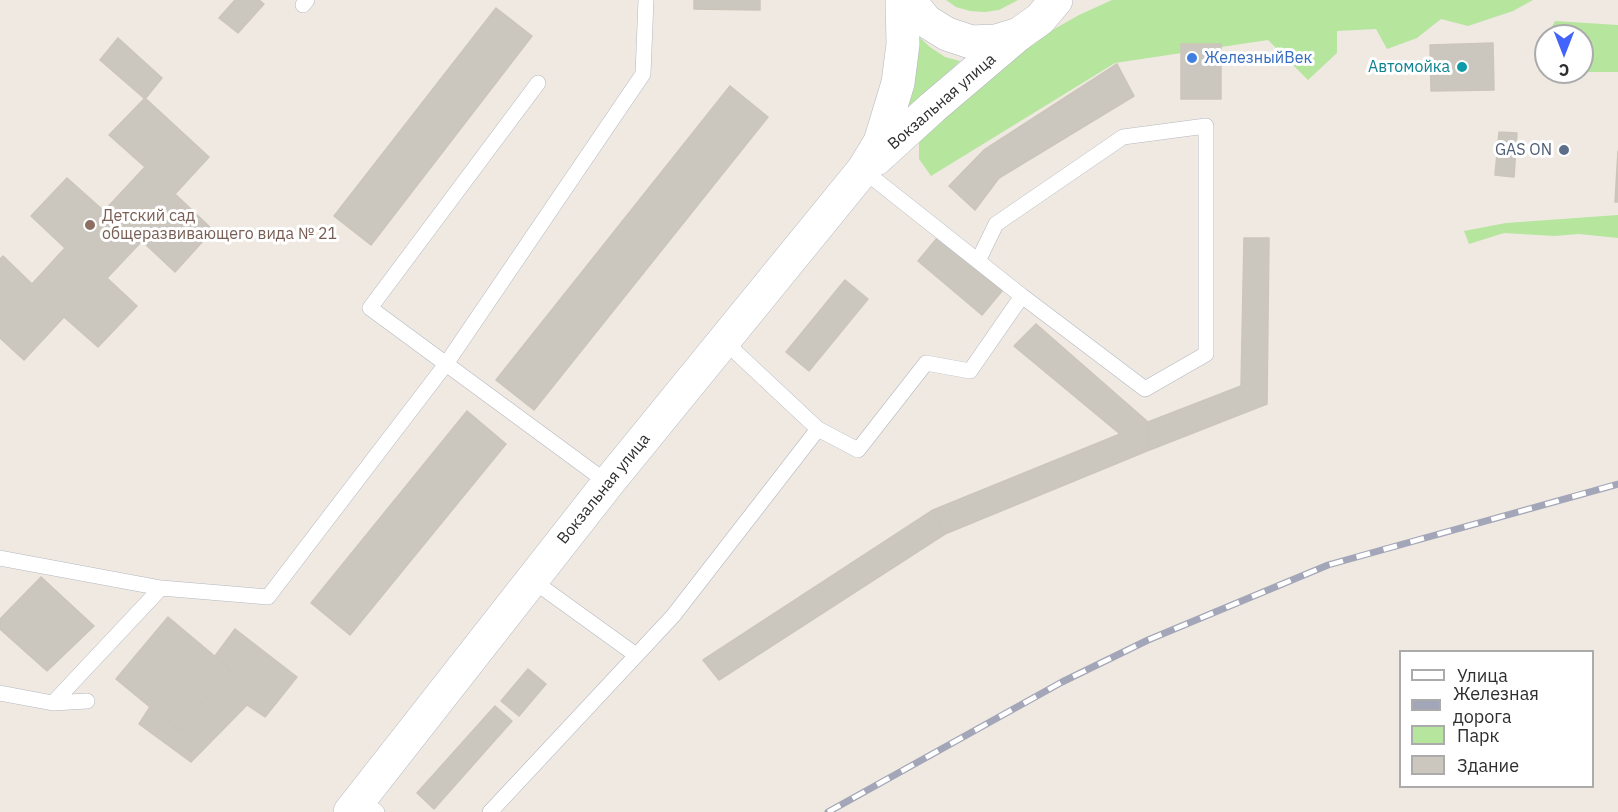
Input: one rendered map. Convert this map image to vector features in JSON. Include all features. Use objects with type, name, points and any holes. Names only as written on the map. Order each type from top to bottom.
[{"type":"street","name":"Вокзальная улица","points":[[362,808],[532,580],[608,483],[863,170],[880,142],[898,84],[903,44],[902,0]]},
{"type":"street","points":[[909,0],[927,21],[947,34],[971,42],[996,41],[1038,18]]},
{"type":"street","name":"Вокзальная улица","points":[[863,170],[1038,18],[1083,0]]},
{"type":"lane","points":[[0,558],[161,588],[268,597],[446,364],[643,74],[646,0]]},
{"type":"lane","points":[[538,83],[370,308],[608,483]]},
{"type":"lane","points":[[863,170],[1022,296],[1145,389],[1206,354],[1206,126],[1123,137],[996,224],[978,261]]},
{"type":"lane","points":[[724,341],[818,429],[858,450],[926,363],[970,371],[1022,296]]},
{"type":"lane","points":[[490,812],[673,616],[818,429]]},
{"type":"lane","points":[[532,580],[636,655]]},
{"type":"lane","points":[[53,703],[161,588]]},
{"type":"lane","points":[[0,693],[53,703],[87,701]]},
{"type":"green space","points":[[946,0],[1018,0],[999,10],[985,12],[956,7]]},
{"type":"green space","points":[[1112,0],[1533,0],[1513,11],[1468,26],[1441,19],[1417,38],[1387,49],[1376,29],[1337,31],[1337,53],[1308,80],[1268,40],[1115,63],[931,176],[919,159],[919,142],[1019,49],[1079,15]]},
{"type":"green space","points":[[1555,21],[1618,25],[1618,72],[1594,72],[1594,24],[1553,24]]},
{"type":"green space","points":[[917,35],[945,57],[960,61],[907,112]]},
{"type":"green space","points":[[1618,215],[1618,238],[1579,234],[1554,236],[1504,233],[1469,244],[1464,231],[1506,223]]},
{"type":"building","points":[[235,0],[259,0],[264,4],[238,33],[219,18]]},
{"type":"building","points":[[694,0],[760,0],[760,10],[694,9]]},
{"type":"building","points":[[496,8],[532,36],[371,245],[334,216]]},
{"type":"building","points":[[118,38],[162,78],[145,99],[100,60]]},
{"type":"building","name":"Автомойка","points":[[1493,43],[1494,90],[1431,91],[1430,45]]},
{"type":"building","points":[[1181,44],[1221,44],[1221,99],[1181,99]]},
{"type":"building","points":[[1117,64],[1134,96],[999,178],[975,210],[949,186],[984,150]]},
{"type":"building","points":[[730,86],[768,117],[534,410],[496,380]]},
{"type":"building","points":[[145,98],[209,157],[175,194],[213,230],[175,272],[142,241],[107,278],[137,306],[98,347],[64,317],[24,360],[0,338],[0,259],[3,256],[32,284],[65,248],[31,216],[67,178],[104,211],[145,167],[109,135]]},
{"type":"building","points":[[1499,132],[1517,133],[1514,177],[1495,175]]},
{"type":"building","points":[[1618,151],[1618,202],[1615,202]]},
{"type":"building","points":[[938,237],[1002,291],[982,315],[918,261]]},
{"type":"building","points":[[1244,238],[1269,238],[1267,404],[1147,451],[1148,422],[1241,386]]},
{"type":"building","points":[[845,280],[868,299],[809,371],[786,352]]},
{"type":"building","points":[[1036,324],[1148,422],[1147,451],[945,534],[933,510],[1120,434],[1014,346]]},
{"type":"building","points":[[467,411],[506,444],[350,635],[311,603]]},
{"type":"building","points":[[933,510],[945,534],[719,680],[703,660]]},
{"type":"building","points":[[41,577],[94,626],[47,671],[0,629],[0,619]]},
{"type":"building","points":[[168,617],[230,669],[179,731],[116,679]]},
{"type":"building","points":[[235,629],[297,677],[265,717],[247,705],[191,762],[139,724],[150,707],[179,731],[230,669],[215,656]]},
{"type":"building","points":[[528,669],[546,684],[519,716],[501,701]]},
{"type":"building","points":[[495,706],[512,721],[434,809],[417,793]]},
{"type":"railway","points":[[828,812],[1062,682],[1148,640],[1328,565],[1618,484]]},
{"type":"place","name":"ЖелезныйВек","points":[[1192,58]]},
{"type":"place","name":"Автомойка","points":[[1462,67]]},
{"type":"place","name":"GAS ON","points":[[1564,150]]},
{"type":"place","name":"Детский сад общеразвивающего вида № 21","points":[[90,225]]}]
